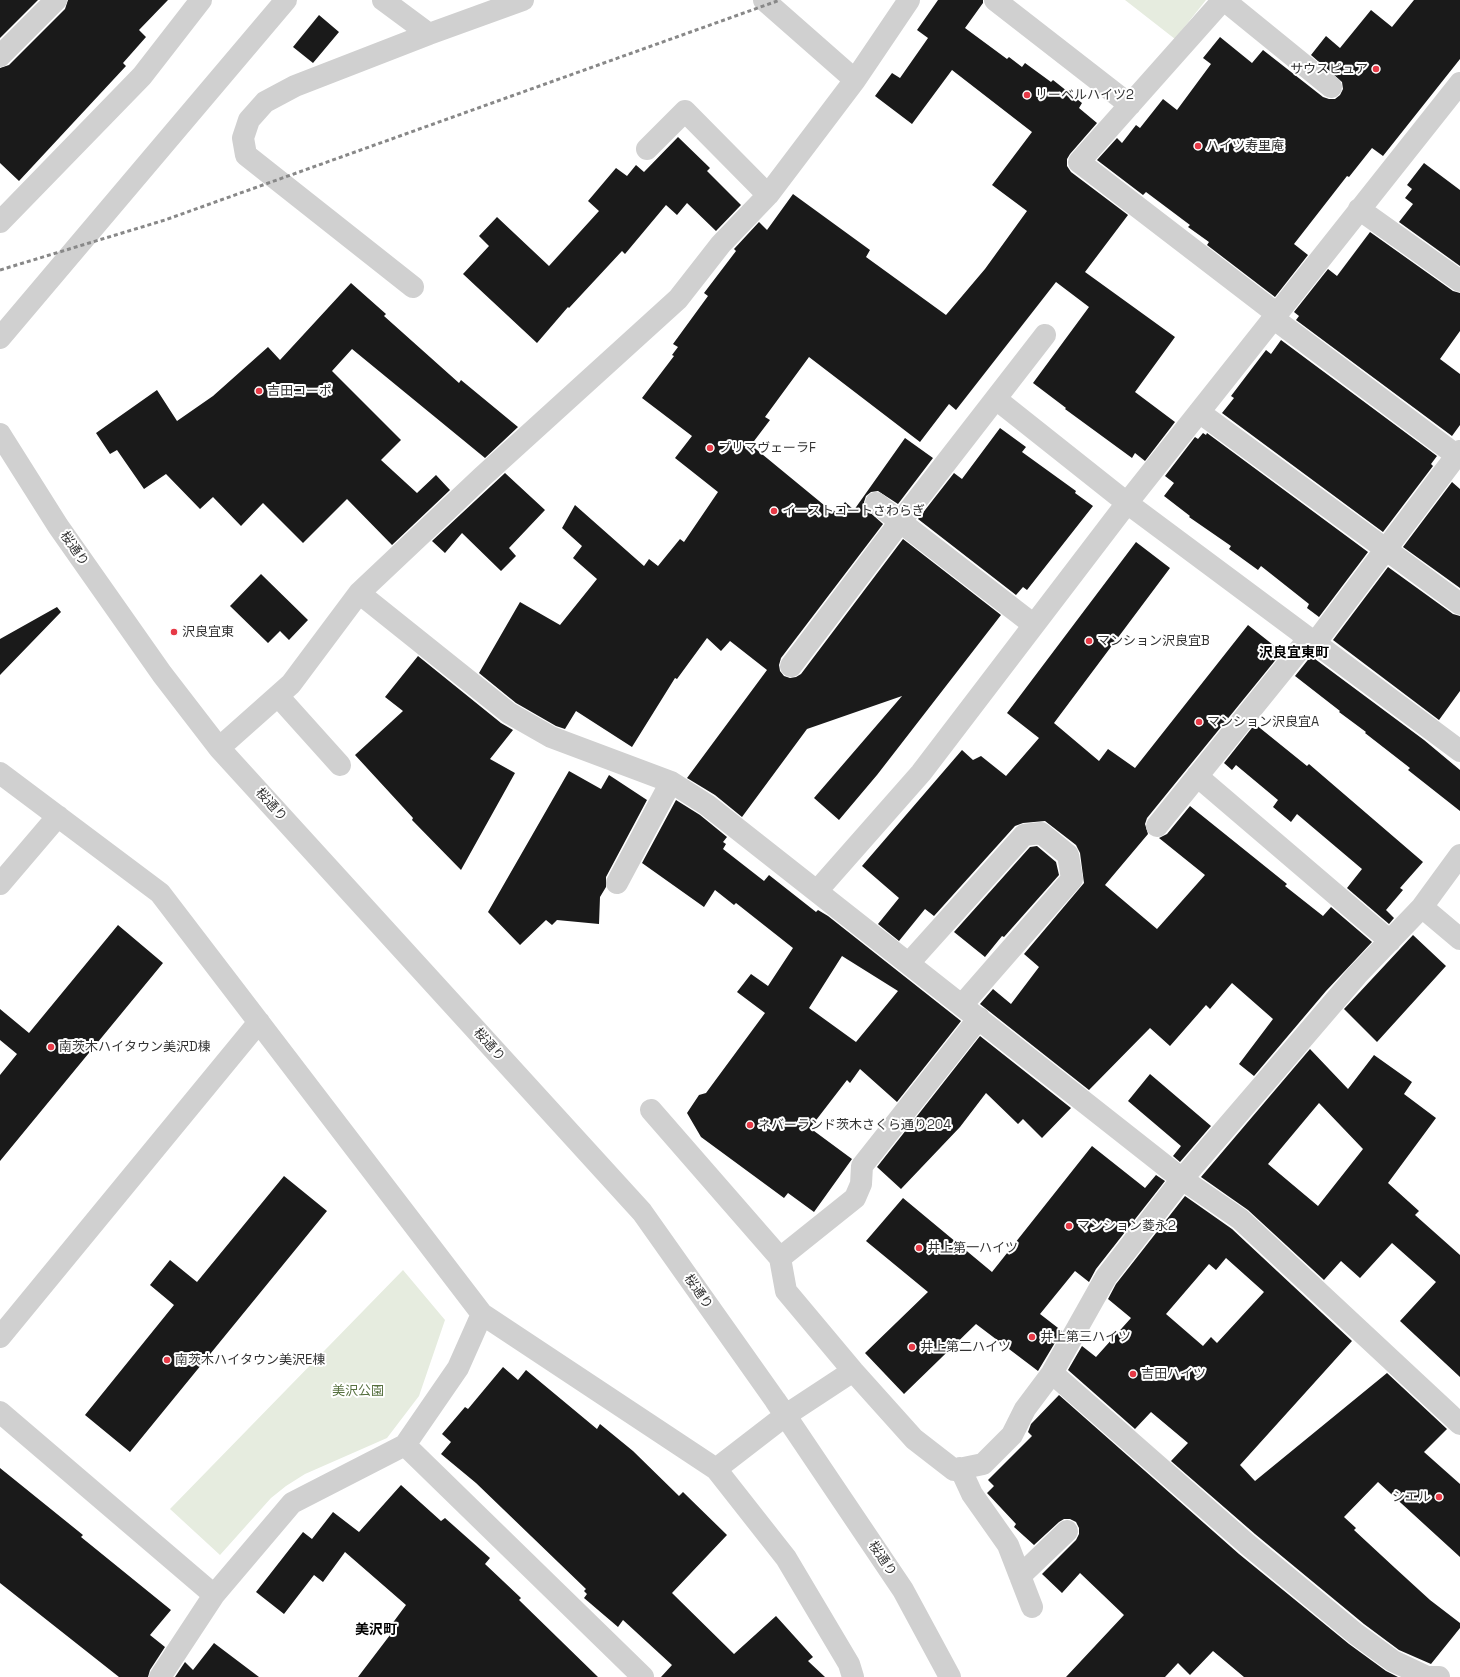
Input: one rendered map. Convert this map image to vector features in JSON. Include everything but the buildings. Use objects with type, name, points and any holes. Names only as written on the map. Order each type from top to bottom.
[{"type":"street","points":[[0,56],[56,0]]},
{"type":"street","points":[[0,338],[286,0]]},
{"type":"street","points":[[383,0],[429,34]]},
{"type":"street","points":[[413,287],[246,155],[243,138],[249,120],[265,102],[295,86],[429,34],[523,0]]},
{"type":"street","points":[[764,0],[856,80]]},
{"type":"street","points":[[219,748],[291,684],[359,593],[482,477],[678,298],[722,244],[768,195],[856,80],[909,0]]},
{"type":"street","points":[[995,0],[1130,105]]},
{"type":"street","points":[[1157,826],[1197,776],[1312,640],[1386,549],[1459,455],[1275,316],[1079,162],[1224,0],[1331,87]]},
{"type":"street","points":[[0,222],[142,76],[195,2]]},
{"type":"street","points":[[817,891],[920,773],[1127,503],[1460,83]]},
{"type":"street","points":[[647,149],[685,112],[768,195]]},
{"type":"street","points":[[1359,209],[1460,281]]},
{"type":"street","points":[[791,666],[1045,335]]},
{"type":"street","points":[[996,399],[1127,503],[1460,751]]},
{"type":"street","points":[[1199,412],[1460,604]]},
{"type":"street","name":"桜通り","points":[[0,434],[58,526],[162,674],[219,748],[642,1212],[786,1416],[903,1590],[950,1677]]},
{"type":"street","points":[[876,503],[1034,625]]},
{"type":"street","points":[[359,593],[509,713],[552,737],[671,782],[706,805],[1182,1179],[1240,1219],[1460,1424]]},
{"type":"street","points":[[278,696],[340,765]]},
{"type":"street","points":[[0,773],[160,893],[482,1314],[716,1469],[786,1558],[849,1664],[853,1677]]},
{"type":"street","points":[[1197,776],[1390,941]]},
{"type":"street","points":[[617,883],[671,782]]},
{"type":"street","points":[[0,884],[58,816]]},
{"type":"street","points":[[909,963],[1024,835],[1041,833],[1068,854],[1072,879],[962,1005]]},
{"type":"street","points":[[651,1110],[780,1258],[786,1291],[853,1371],[914,1439],[954,1470],[983,1464],[1012,1435],[1025,1409],[1052,1373],[1106,1277],[1182,1179],[1357,975],[1422,907],[1460,855]]},
{"type":"street","points":[[1422,907],[1460,940]]},
{"type":"street","points":[[780,1258],[855,1198],[861,1184],[862,1166],[979,1018]]},
{"type":"street","points":[[0,1337],[259,1022]]},
{"type":"street","points":[[160,1677],[214,1595],[292,1503],[405,1445],[458,1368],[482,1314]]},
{"type":"street","points":[[716,1469],[786,1416],[853,1371]]},
{"type":"street","points":[[1052,1373],[1247,1544],[1356,1634],[1393,1661],[1427,1677],[1439,1677]]},
{"type":"street","points":[[0,1412],[214,1595]]},
{"type":"street","points":[[405,1445],[643,1677]]},
{"type":"street","points":[[960,1468],[972,1494],[1008,1545],[1032,1607]]},
{"type":"street","points":[[1020,1576],[1067,1531]]},
{"type":"green space","points":[[1125,0],[1206,0],[1175,39]]},
{"type":"green space","name":"美沢公園","points":[[403,1270],[445,1320],[419,1396],[387,1438],[305,1474],[286,1486],[271,1498],[220,1555],[170,1509]]},
{"type":"railway","points":[[0,270],[165,220],[780,0]]},
{"type":"place","name":"サウスピュア","points":[[1376,69]]},
{"type":"place","name":"リーベルハイツ2","points":[[1027,95]]},
{"type":"place","name":"ハイツ寿里庵","points":[[1198,146]]},
{"type":"place","name":"吉田コーポ","points":[[259,391]]},
{"type":"place","name":"プリマヴェーラF","points":[[710,448]]},
{"type":"place","name":"イーストコートさわらぎ","points":[[774,511]]},
{"type":"place","name":"沢良宜東","points":[[174,632]]},
{"type":"place","name":"マンション沢良宜B","points":[[1089,641]]},
{"type":"place","name":"マンション沢良宜A","points":[[1199,722]]},
{"type":"place","name":"南茨木ハイタウン美沢D棟","points":[[51,1047]]},
{"type":"place","name":"ネバーランド茨木さくら通り204","points":[[750,1125]]},
{"type":"place","name":"マンション菱永2","points":[[1069,1226]]},
{"type":"place","name":"井上第一ハイツ","points":[[919,1248]]},
{"type":"place","name":"井上第三ハイツ","points":[[1032,1337]]},
{"type":"place","name":"井上第二ハイツ","points":[[912,1347]]},
{"type":"place","name":"南茨木ハイタウン美沢E棟","points":[[167,1360]]},
{"type":"place","name":"吉田ハイツ","points":[[1133,1374]]},
{"type":"place","name":"シエル","points":[[1439,1497]]},
{"type":"district","name":"沢良宜東町","points":[[1294,653]]},
{"type":"district","name":"美沢町","points":[[376,1630]]}]
